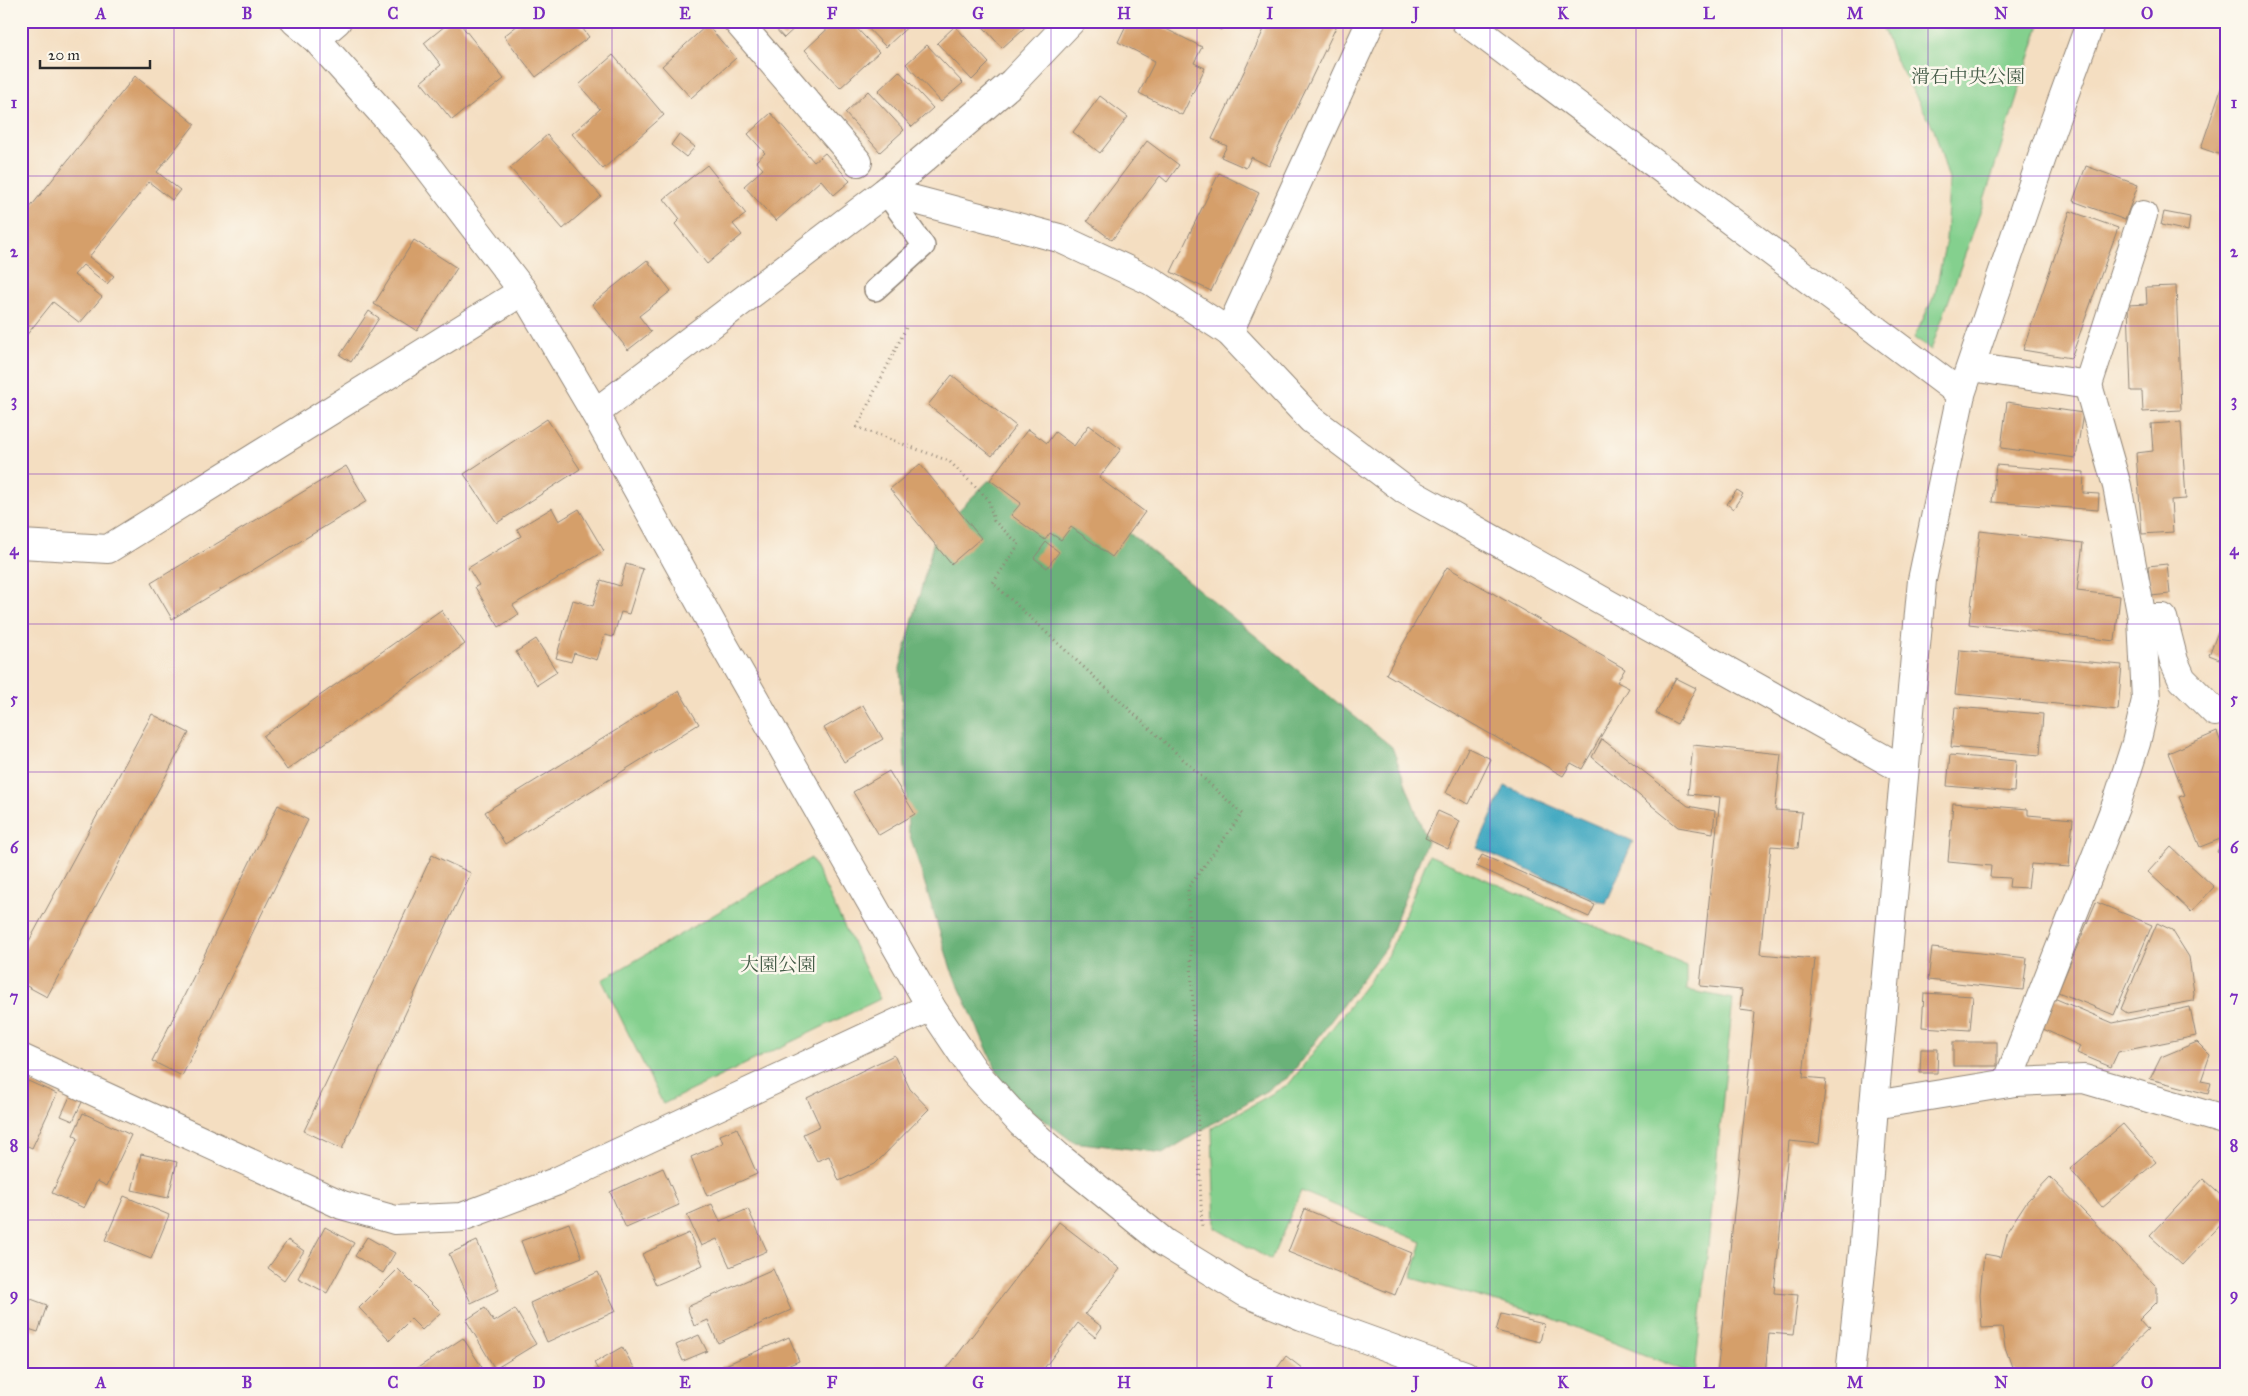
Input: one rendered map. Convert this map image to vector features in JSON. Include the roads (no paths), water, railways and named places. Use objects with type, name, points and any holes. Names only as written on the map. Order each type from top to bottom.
[{"type":"street","points":[[295,21],[316,39],[412,146],[522,291],[595,413],[721,641],[931,1007],[974,1071],[1020,1123],[1164,1243],[1246,1293],[1294,1313],[1465,1375]]},
{"type":"street","points":[[316,39],[337,21]]},
{"type":"street","points":[[737,21],[858,162]]},
{"type":"street","points":[[595,413],[885,192],[1013,82],[1071,21]]},
{"type":"street","points":[[1229,332],[1371,21]]},
{"type":"street","points":[[1465,21],[1961,394]]},
{"type":"street","points":[[1850,1375],[1864,1243],[1874,1105],[1922,580],[1961,394],[1972,367],[2052,128],[2091,21]]},
{"type":"street","points":[[885,192],[1059,238],[1151,281],[1229,332],[1311,419],[1405,490],[1904,770]]},
{"type":"street","points":[[2006,1083],[2116,805],[2136,743],[2146,700],[2142,618],[2117,486],[2088,385],[2143,215]]},
{"type":"street","points":[[21,544],[108,549],[522,291]]},
{"type":"street","points":[[1972,367],[2088,385]]},
{"type":"street","points":[[2142,618],[2163,618],[2174,661],[2182,679],[2215,712]]},
{"type":"street","points":[[21,1058],[342,1205],[395,1220],[462,1217],[555,1182],[931,1007]]},
{"type":"street","points":[[1874,1105],[2006,1083],[2084,1079],[2227,1121]]},
{"type":"lane","points":[[875,290],[924,246],[885,192]]},
{"type":"water","points":[[1505,786],[1633,841],[1606,904],[1477,848]]},
{"type":"park label","name":"滑石中央公園","points":[[1968,76]]},
{"type":"park label","name":"大園公園","points":[[778,964]]}]
